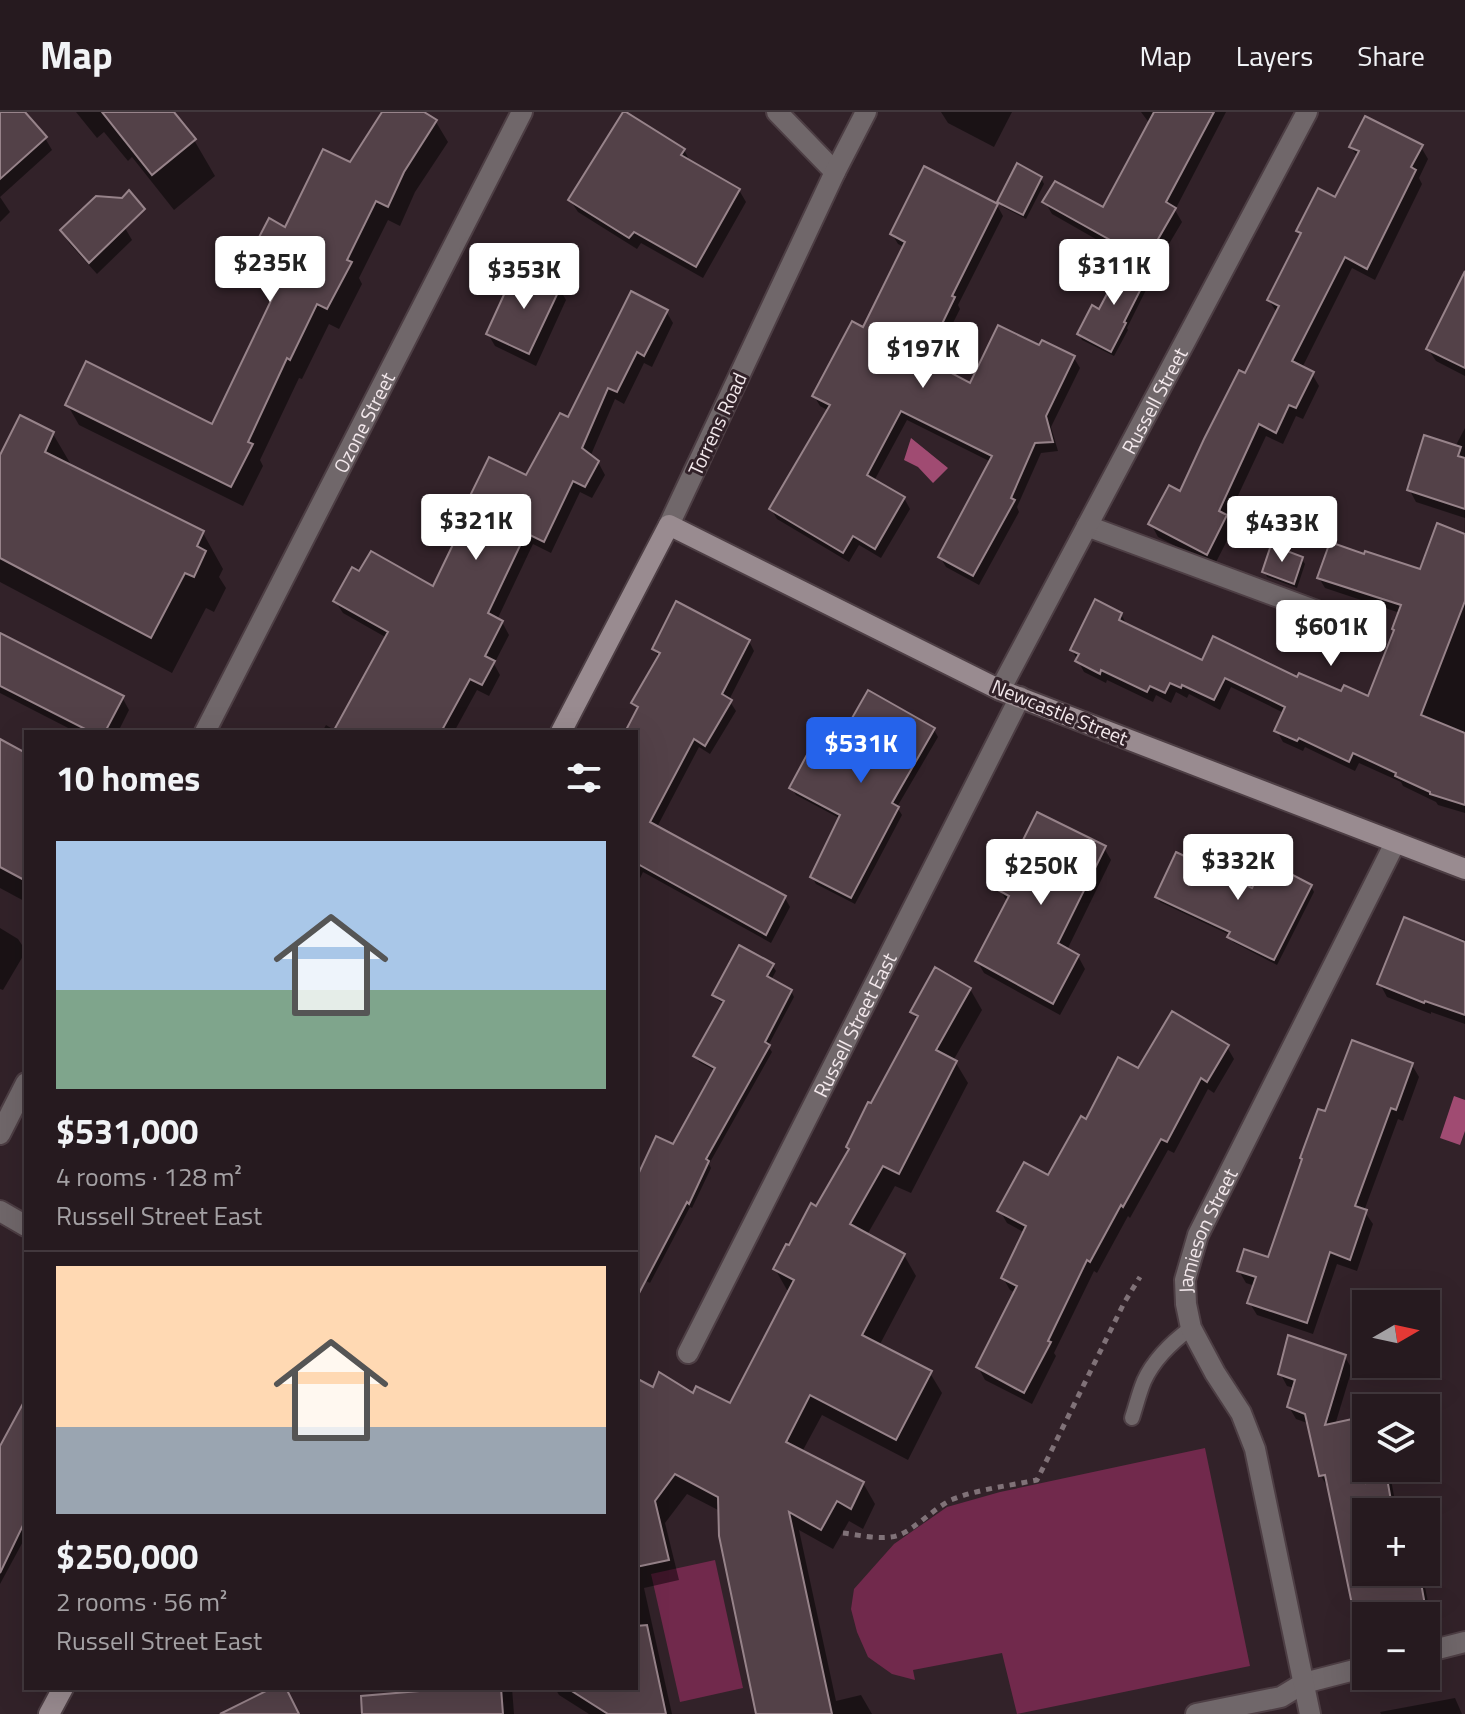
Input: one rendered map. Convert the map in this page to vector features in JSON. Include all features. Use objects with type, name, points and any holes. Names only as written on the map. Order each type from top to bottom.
[{"type":"street","name":"Ozone Street","points":[[206,730],[522,112]]},
{"type":"street","points":[[777,112],[835,172]]},
{"type":"street","name":"Torrens Road","points":[[562,730],[669,525],[866,112]]},
{"type":"street","name":"Russell Street","points":[[1010,694],[1087,526],[1307,112]]},
{"type":"street","name":"Newcastle Street","points":[[669,525],[1010,694],[1465,869]]},
{"type":"street","points":[[1087,526],[1357,626]]},
{"type":"street","name":"Russell Street East","points":[[688,1353],[1010,694]]},
{"type":"street","name":"Jamieson Street","points":[[1310,1714],[1255,1449],[1241,1413],[1191,1328],[1185,1280],[1198,1235],[1395,843]]},
{"type":"street","points":[[0,1134],[24,1087]]},
{"type":"street","points":[[0,1211],[24,1225]]},
{"type":"street","points":[[1440,1648],[1465,1642]]},
{"type":"street","points":[[1196,1714],[1281,1697],[1304,1683],[1352,1671]]},
{"type":"street","points":[[49,1714],[62,1690]]},
{"type":"lane","points":[[1132,1418],[1144,1381],[1164,1351],[1191,1328]]},
{"type":"path","points":[[843,1533],[889,1538],[901,1534],[951,1501],[983,1490],[1037,1480],[1124,1303],[1140,1277]]},
{"type":"shaded area","points":[[911,438],[948,468],[933,483],[918,467],[904,460]]},
{"type":"shaded area","points":[[1454,1096],[1465,1100],[1465,1131],[1460,1145],[1440,1138]]},
{"type":"shaded area","points":[[1205,1448],[1250,1666],[1017,1714],[1002,1653],[913,1670],[915,1680],[892,1674],[868,1657],[851,1609],[854,1589],[894,1544],[947,1507],[1000,1492]]},
{"type":"shaded area","points":[[715,1560],[743,1688],[680,1702],[651,1574]]},
{"type":"building","points":[[0,112],[25,112],[47,137],[0,179]]},
{"type":"building","points":[[102,112],[174,112],[196,139],[152,175]]},
{"type":"building","points":[[382,112],[424,112],[437,120],[404,172],[388,207],[376,201],[347,260],[352,262],[327,309],[317,304],[290,360],[287,358],[248,442],[253,444],[231,487],[65,405],[86,361],[212,424],[279,284],[244,266],[269,218],[285,227],[323,149],[350,162]]},
{"type":"building","points":[[623,112],[685,149],[681,155],[740,189],[696,267],[634,232],[629,238],[568,200]]},
{"type":"building","points":[[1154,112],[1214,112],[1166,202],[1176,208],[1146,260],[1042,202],[1055,181],[1103,207]]},
{"type":"building","points":[[1365,116],[1423,145],[1411,167],[1416,170],[1367,269],[1345,257],[1292,361],[1314,372],[1296,408],[1289,405],[1276,433],[1259,424],[1219,511],[1227,515],[1207,555],[1148,524],[1169,485],[1180,491],[1239,370],[1245,373],[1279,306],[1267,300],[1301,233],[1296,231],[1318,188],[1335,197],[1359,151],[1349,147]]},
{"type":"building","points":[[1017,163],[1042,177],[1023,215],[997,202]]},
{"type":"building","points":[[924,166],[998,204],[952,296],[955,297],[925,359],[970,383],[998,325],[1039,345],[1042,340],[1075,356],[1046,416],[1053,442],[1035,443],[1011,498],[1015,500],[973,576],[938,557],[992,456],[901,411],[867,475],[905,497],[875,549],[853,536],[843,553],[769,509],[830,405],[812,396],[852,321],[863,327],[905,242],[890,234]]},
{"type":"building","points":[[129,190],[145,209],[89,263],[60,230],[96,196],[122,198]]},
{"type":"building","points":[[1126,258],[1150,271],[1111,352],[1077,334],[1092,305],[1099,309]]},
{"type":"building","points":[[522,268],[561,286],[529,354],[486,334],[507,288],[512,291]]},
{"type":"building","points":[[1465,271],[1465,368],[1426,349]]},
{"type":"building","points":[[631,291],[668,310],[644,356],[637,352],[617,392],[608,388],[582,448],[599,461],[585,487],[573,481],[544,542],[526,533],[488,613],[503,621],[485,656],[495,661],[482,685],[470,679],[442,730],[334,730],[388,632],[333,601],[352,567],[359,571],[371,551],[433,586],[471,507],[466,504],[489,457],[526,475],[560,413],[568,417]]},
{"type":"building","points":[[20,415],[54,432],[45,452],[204,531],[197,546],[206,551],[194,577],[185,573],[151,638],[0,558],[0,455]]},
{"type":"building","points":[[1424,435],[1461,447],[1458,456],[1465,458],[1465,509],[1407,490]]},
{"type":"building","points":[[1437,523],[1465,534],[1465,601],[1421,715],[1465,733],[1465,805],[1430,794],[1395,776],[1396,773],[1353,753],[1349,762],[1299,738],[1297,741],[1274,731],[1285,707],[1225,678],[1214,700],[1182,685],[1181,688],[1170,683],[1165,693],[1150,686],[1147,692],[1075,661],[1079,654],[1070,650],[1095,599],[1122,613],[1119,620],[1202,660],[1213,636],[1297,677],[1299,673],[1341,691],[1344,685],[1368,696],[1401,605],[1317,578],[1330,542],[1420,569]]},
{"type":"building","points":[[1271,545],[1303,557],[1294,584],[1262,572]]},
{"type":"building","points":[[676,601],[750,640],[722,694],[732,700],[705,746],[694,739],[650,822],[786,896],[766,935],[638,864],[638,730],[626,730],[638,707],[631,703],[660,653],[652,649]]},
{"type":"building","points":[[0,633],[124,696],[106,730],[87,730],[0,686]]},
{"type":"building","points":[[868,690],[935,728],[892,803],[899,807],[851,898],[810,877],[840,815],[789,788],[816,738],[835,748]]},
{"type":"building","points":[[0,739],[24,752],[24,880],[0,867]]},
{"type":"building","points":[[1037,812],[1106,846],[1058,943],[1079,955],[1053,1004],[975,961],[1009,896],[998,890]]},
{"type":"building","points":[[1176,852],[1252,888],[1266,861],[1312,885],[1274,960],[1227,937],[1230,932],[1155,897]]},
{"type":"building","points":[[1404,917],[1465,942],[1465,1015],[1377,984]]},
{"type":"building","points":[[739,945],[774,964],[767,976],[792,990],[765,1042],[770,1045],[706,1159],[709,1161],[689,1204],[687,1202],[638,1295],[638,1175],[656,1136],[673,1144],[715,1068],[693,1056],[724,1001],[712,995]]},
{"type":"building","points":[[935,967],[971,988],[936,1050],[957,1061],[899,1174],[883,1166],[850,1224],[905,1254],[862,1335],[932,1371],[896,1440],[810,1395],[786,1442],[864,1482],[851,1509],[837,1501],[821,1530],[789,1512],[832,1714],[756,1714],[719,1536],[718,1497],[675,1474],[655,1501],[669,1560],[638,1567],[638,1379],[653,1387],[659,1372],[693,1393],[696,1386],[730,1403],[794,1280],[773,1269],[811,1203],[816,1206],[849,1149],[846,1147],[868,1102],[871,1103],[918,1016],[910,1012]]},
{"type":"building","points":[[1172,1011],[1229,1045],[1207,1082],[1201,1078],[1167,1142],[1161,1139],[1090,1262],[1087,1260],[1048,1341],[1051,1342],[1024,1393],[976,1367],[1017,1286],[1001,1278],[1026,1226],[997,1211],[1024,1162],[1048,1175],[1081,1116],[1086,1119],[1118,1057],[1138,1068]]},
{"type":"building","points":[[1352,1040],[1413,1063],[1396,1110],[1391,1108],[1355,1206],[1367,1210],[1350,1260],[1330,1252],[1307,1323],[1247,1303],[1256,1277],[1237,1271],[1244,1249],[1268,1257],[1318,1109],[1325,1111]]},
{"type":"building","points":[[1288,1335],[1346,1355],[1325,1425],[1352,1419],[1352,1482],[1388,1482],[1391,1498],[1352,1498],[1352,1586],[1422,1586],[1424,1602],[1352,1602],[1352,1604],[1325,1475],[1319,1476],[1305,1414],[1287,1407],[1295,1380],[1278,1374]]},
{"type":"building","points":[[24,1402],[24,1523],[0,1573],[0,1446]]},
{"type":"building","points":[[647,1625],[666,1714],[608,1714],[570,1690],[638,1690],[638,1626]]},
{"type":"building","points":[[268,1690],[287,1690],[299,1714],[220,1714]]},
{"type":"building","points":[[432,1690],[501,1690],[503,1714],[362,1714],[361,1696]]}]
